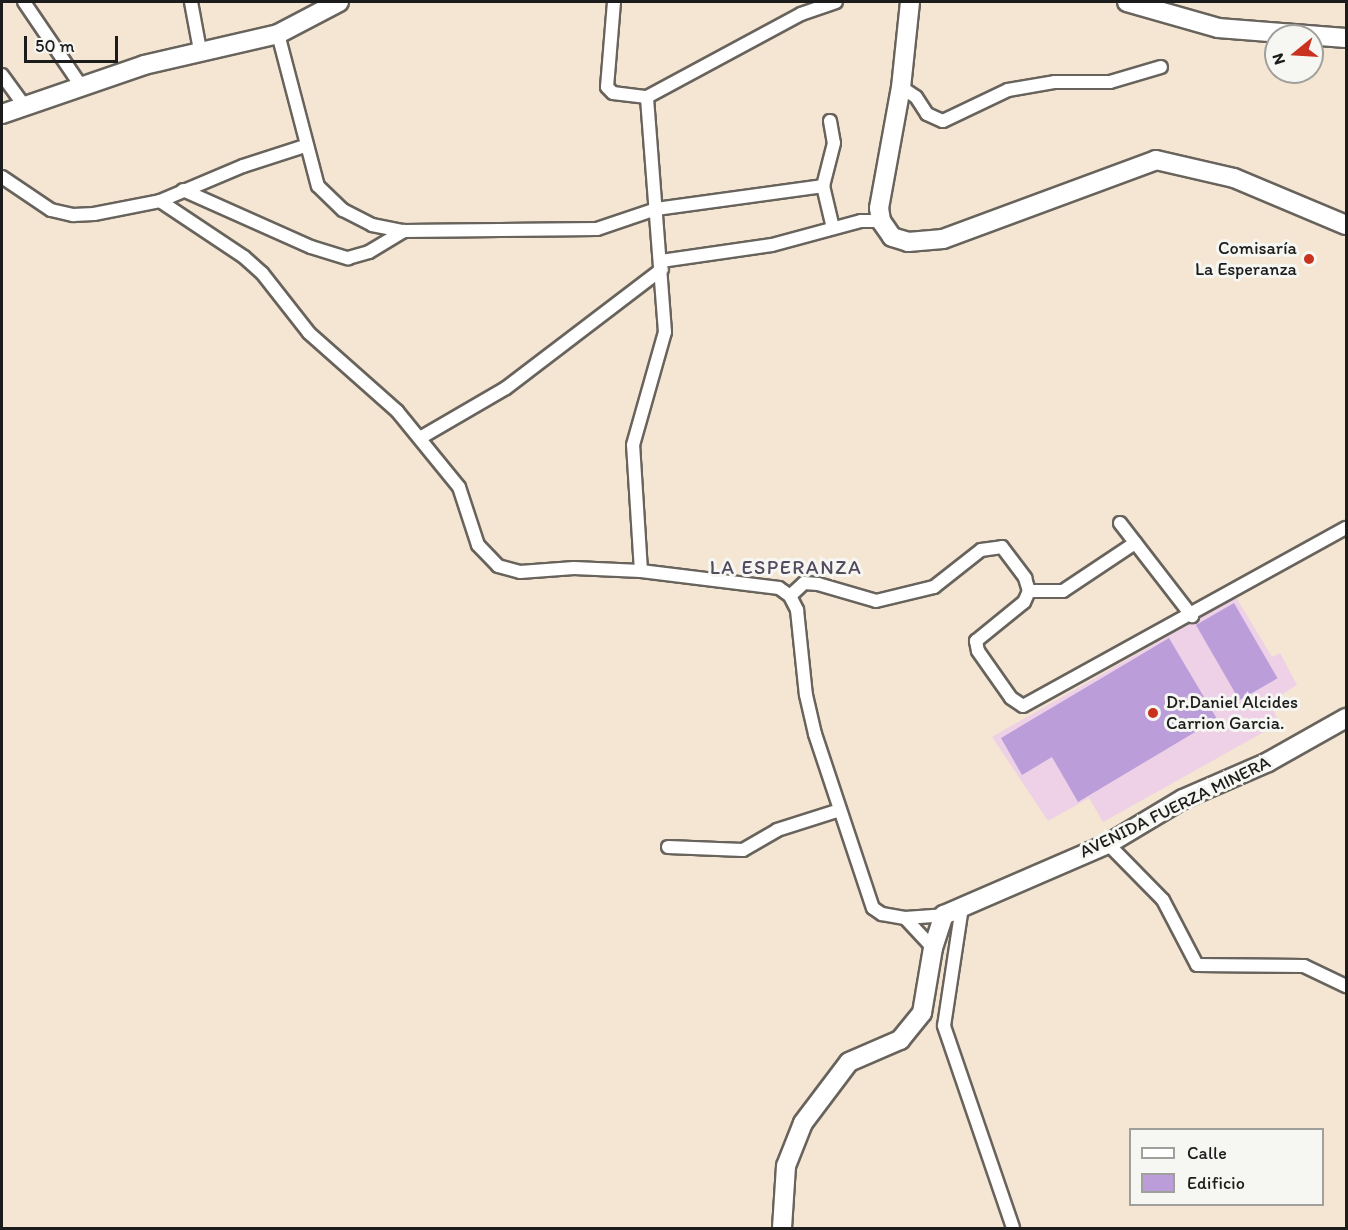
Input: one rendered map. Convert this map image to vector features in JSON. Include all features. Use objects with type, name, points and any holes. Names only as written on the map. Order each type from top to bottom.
[{"type":"street","points":[[24,2],[81,86]]},
{"type":"street","points":[[191,2],[200,50]]},
{"type":"street","points":[[2,114],[81,86],[200,50],[278,34],[339,2]]},
{"type":"street","points":[[614,2],[607,87],[613,93],[647,97],[801,14],[836,2]]},
{"type":"street","points":[[910,2],[901,87],[881,182],[881,221],[892,237],[908,242],[943,239],[1156,160],[1234,177],[1345,222]]},
{"type":"street","points":[[1127,2],[1218,28],[1347,38]]},
{"type":"street","points":[[278,34],[305,147],[318,186],[329,199],[358,219],[404,231],[597,229],[656,209],[823,186]]},
{"type":"street","points":[[901,87],[915,97],[927,114],[943,122],[1008,90],[1055,82],[1110,82],[1161,67]]},
{"type":"street","points":[[2,75],[25,107]]},
{"type":"street","points":[[641,571],[633,445],[665,332],[647,97]]},
{"type":"street","points":[[830,121],[834,143],[823,186],[833,228]]},
{"type":"street","points":[[2,177],[51,210],[73,215],[160,201],[183,190],[305,147]]},
{"type":"street","points":[[183,190],[311,247],[348,258],[369,252],[404,231]]},
{"type":"street","points":[[160,201],[262,273],[309,333],[397,411],[459,487],[478,545],[498,566],[520,572],[574,568],[641,571],[779,588],[790,596],[797,610],[806,695],[815,734],[873,908],[882,914],[905,918],[944,915],[933,948],[922,1013],[900,1040],[849,1062],[798,1133],[786,1166],[782,1228]]},
{"type":"street","points":[[420,438],[506,388],[661,265],[772,245],[833,228],[881,221]]},
{"type":"street","points":[[1120,523],[1192,616]]},
{"type":"street","points":[[1029,591],[1024,602],[976,641],[978,651],[1004,688],[1023,706],[1192,616],[1347,528]]},
{"type":"street","points":[[1029,591],[1062,591],[1135,543]]},
{"type":"street","points":[[790,596],[804,583],[818,584],[876,602],[934,587],[981,550],[996,546],[1008,552],[1029,591]]},
{"type":"street","name":"AVENIDA FUERZA MINERA","points":[[944,915],[1108,844],[1184,799],[1268,762],[1345,719]]},
{"type":"street","points":[[668,847],[743,850],[777,830],[840,810]]},
{"type":"street","points":[[1108,844],[1163,900],[1197,965],[1304,966],[1347,986]]},
{"type":"street","points":[[962,907],[944,1026],[1013,1228]]},
{"type":"street","points":[[905,918],[933,948]]},
{"type":"shaded area","name":"Dr.Daniel Alcides Carrion Garcia.","points":[[1236,597],[1272,657],[1280,653],[1297,685],[1269,703],[1280,723],[1103,822],[1089,798],[1048,821],[992,737]]},
{"type":"building","points":[[1234,603],[1278,678],[1239,700],[1196,625]]},
{"type":"building","points":[[1169,638],[1217,719],[1078,802],[1052,757],[1022,775],[1001,738]]},
{"type":"place","name":"Comisaría La Esperanza","points":[[1309,259]]},
{"type":"place","name":"Dr.Daniel Alcides Carrion Garcia.","points":[[1153,713]]},
{"type":"district","name":"LA ESPERANZA","points":[[786,567]]}]
